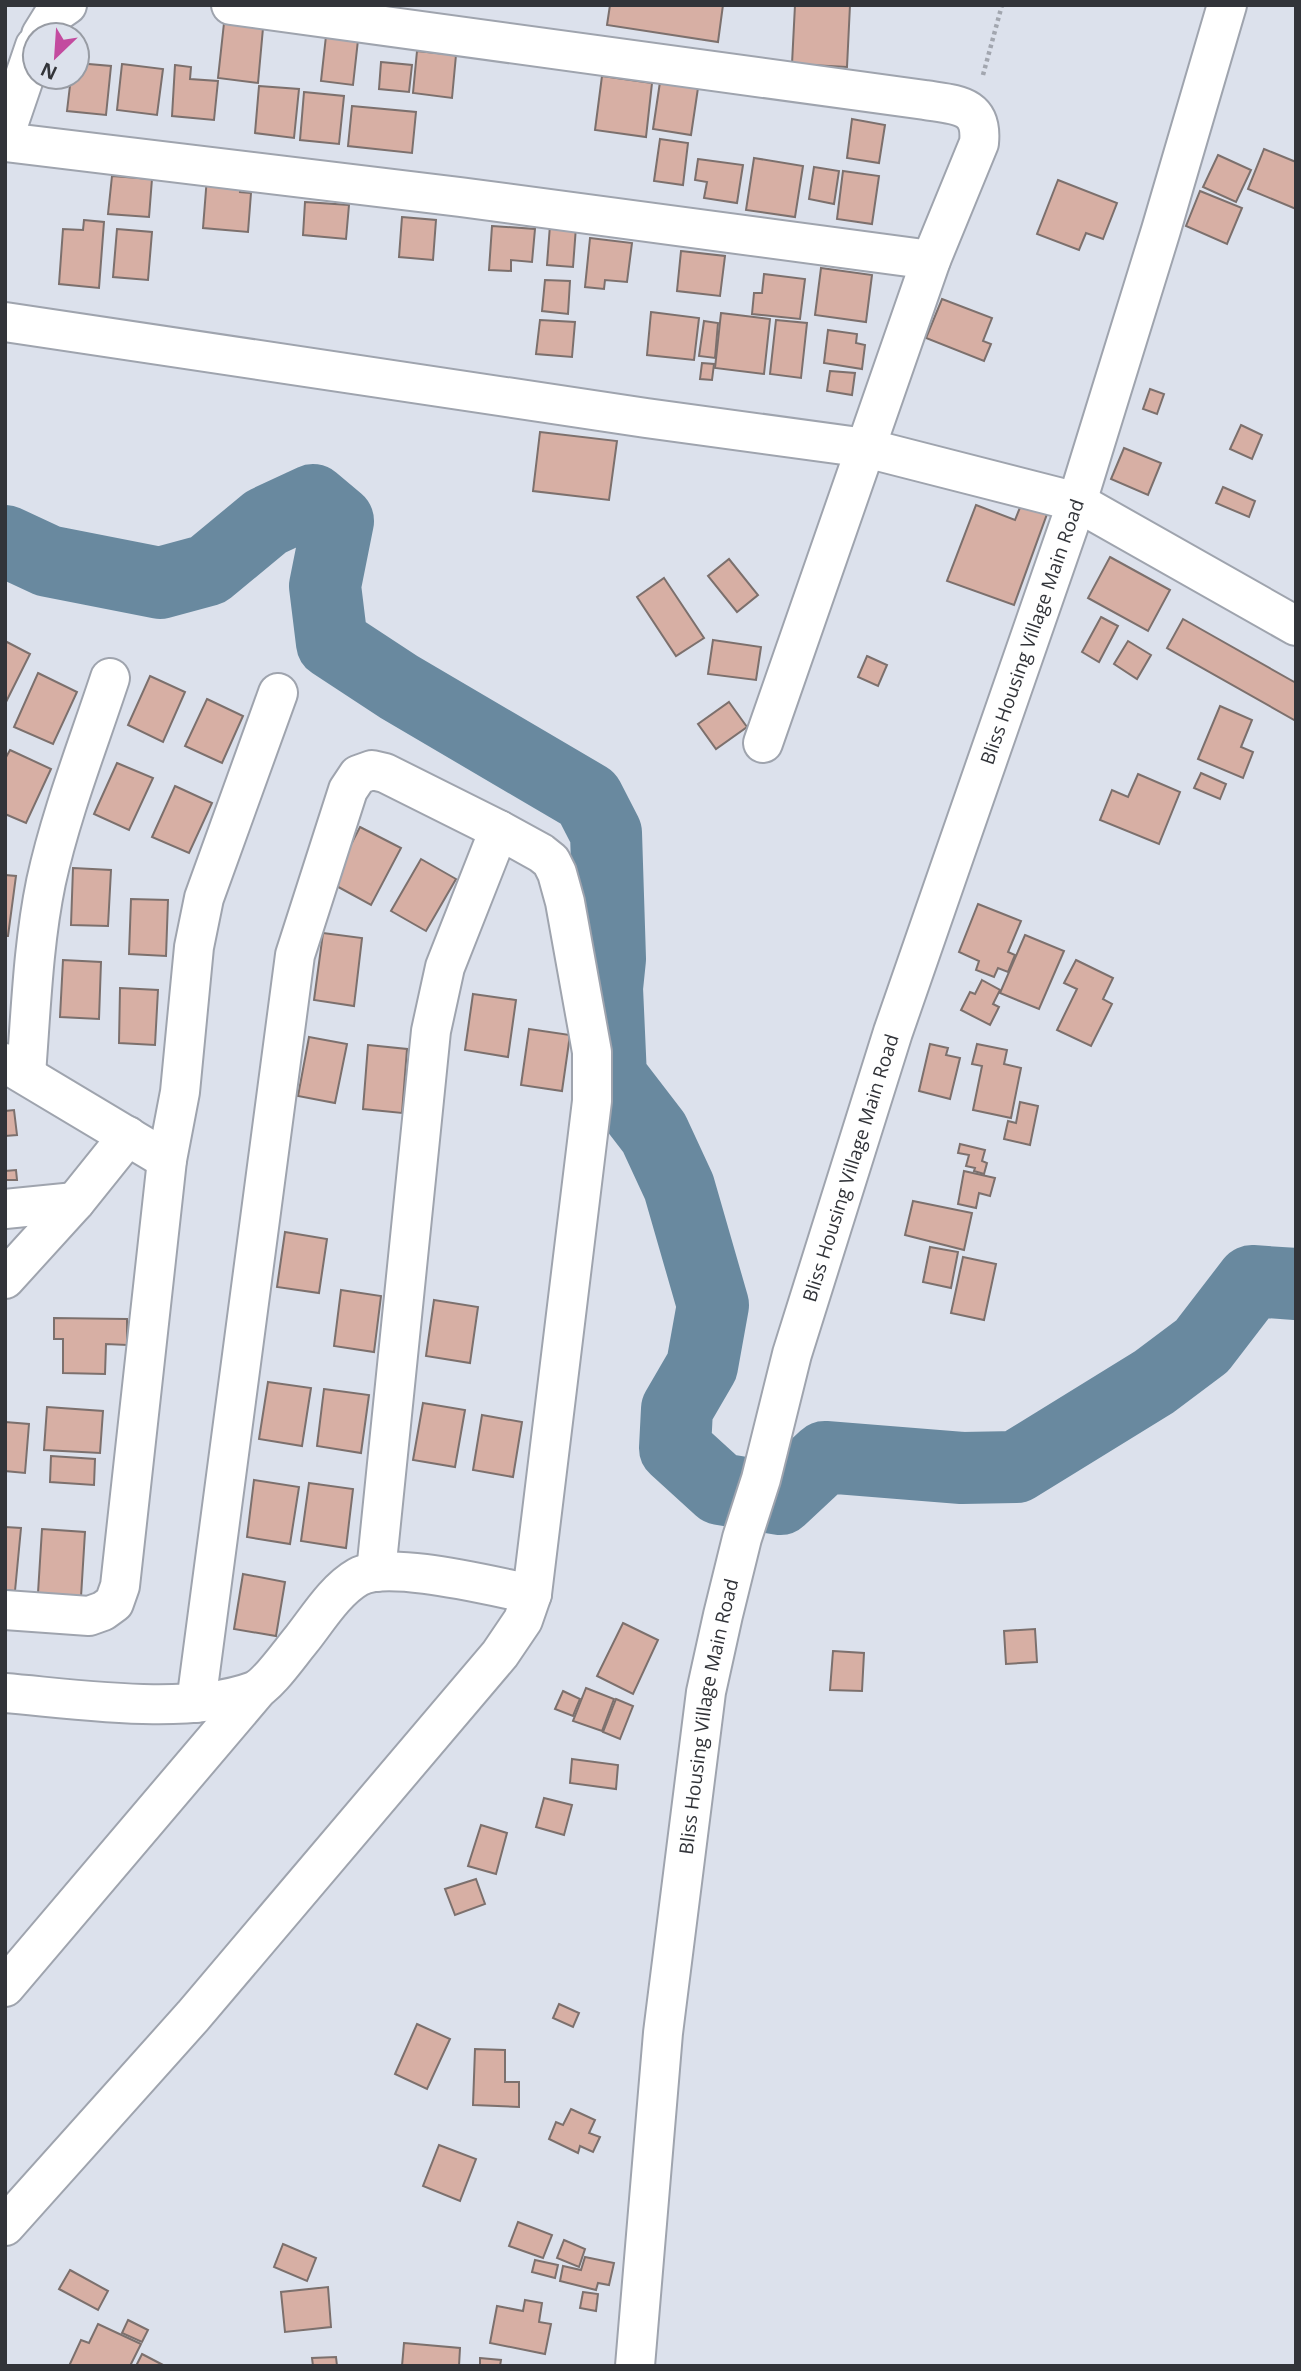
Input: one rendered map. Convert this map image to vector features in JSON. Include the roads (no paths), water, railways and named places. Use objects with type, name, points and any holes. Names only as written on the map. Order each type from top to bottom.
[{"type":"street","points":[[50,21],[54,14],[67,5]]},
{"type":"street","points":[[231,5],[926,100],[957,106],[972,113],[981,127],[979,143],[931,260],[763,743]]},
{"type":"street","name":"Bliss Housing Village Main Road","points":[[635,2366],[663,2034],[706,1692],[743,1538],[761,1479],[792,1354],[893,1032],[1077,502],[1227,5]]},
{"type":"street","points":[[5,134],[21,87]]},
{"type":"street","points":[[5,142],[460,197],[931,260]]},
{"type":"street","points":[[5,322],[866,448],[1077,502],[1296,626]]},
{"type":"street","points":[[110,678],[55,847],[46,884],[16,1068],[167,1160]]},
{"type":"street","points":[[5,1610],[89,1616],[114,1603],[120,1586],[167,1160],[180,1092],[194,947],[204,898],[278,693]]},
{"type":"street","points":[[5,2226],[193,2017],[500,1654],[523,1620],[531,1594],[592,1101],[592,1052],[565,902],[551,861],[499,830],[385,773],[373,771],[358,775],[348,790],[295,956],[197,1703]]},
{"type":"street","points":[[376,1572],[431,1031],[445,967],[499,830]]},
{"type":"street","points":[[5,1279],[75,1202],[128,1136]]},
{"type":"street","points":[[5,1209],[75,1202]]},
{"type":"street","points":[[5,1987],[340,1592],[358,1577],[376,1572],[407,1572],[531,1594]]},
{"type":"street","points":[[5,1693],[125,1703],[197,1703],[258,1689]]},
{"type":"waterway","points":[[5,541],[48,561],[160,583],[208,570],[266,522],[313,500],[338,521],[325,586],[332,643],[399,687],[588,798],[606,833],[610,959],[607,988],[611,1077],[654,1133],[679,1187],[713,1305],[702,1366],[677,1409],[675,1448],[720,1489],[780,1499],[825,1457],[962,1468],[1016,1467],[1154,1382],[1202,1346],[1252,1281],[1296,1284]]}]
